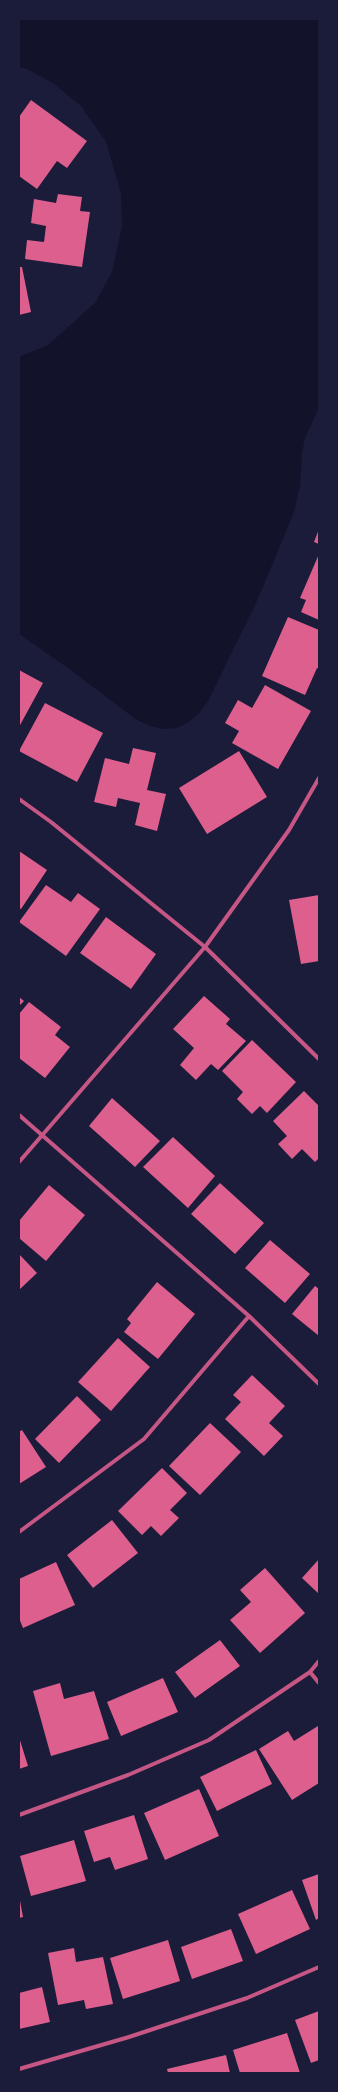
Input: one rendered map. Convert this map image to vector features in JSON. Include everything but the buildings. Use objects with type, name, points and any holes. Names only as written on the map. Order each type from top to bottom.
[{"type":"street","points":[[19,1162],[206,947],[289,830],[319,778]]},
{"type":"street","points":[[19,799],[51,822],[206,947],[319,1059]]},
{"type":"street","points":[[19,1115],[249,1316],[319,1384]]},
{"type":"street","points":[[19,1532],[144,1439],[249,1316]]},
{"type":"street","points":[[19,1815],[128,1775],[209,1740],[310,1672],[319,1661]]},
{"type":"street","points":[[310,1672],[319,1683]]},
{"type":"street","points":[[19,2068],[129,2037],[247,1998],[319,1967]]},
{"type":"shaded area","points":[[19,19],[319,19],[319,408],[305,438],[302,453],[300,486],[294,512],[257,601],[208,701],[200,712],[189,722],[177,728],[164,729],[150,726],[137,720],[68,668],[19,634],[19,357],[48,345],[95,303],[112,272],[122,226],[121,193],[106,142],[81,106],[53,83],[27,69],[19,67]]}]
